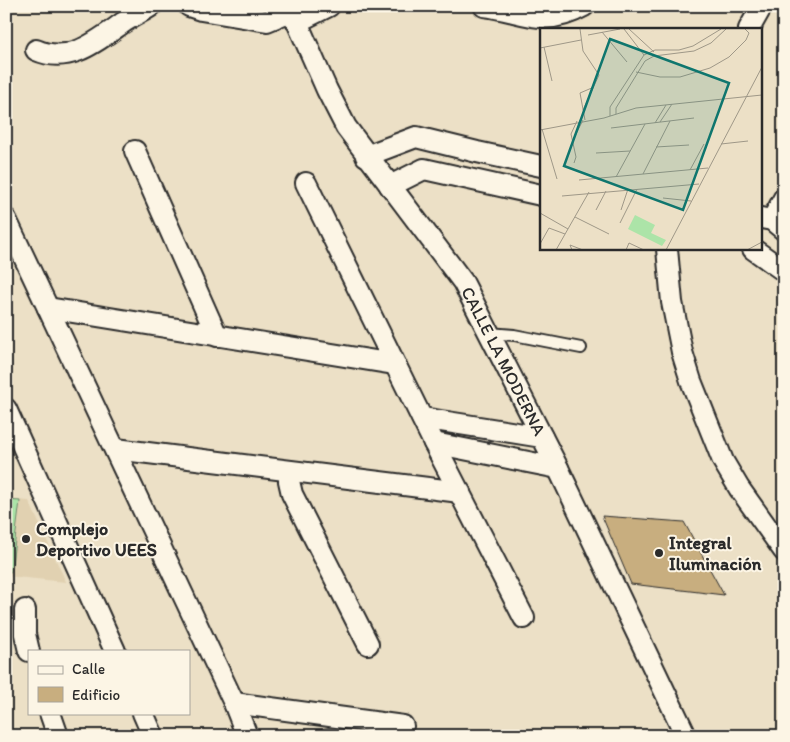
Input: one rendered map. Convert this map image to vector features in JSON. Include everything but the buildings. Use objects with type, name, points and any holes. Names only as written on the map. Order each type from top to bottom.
[{"type":"street","points":[[36,50],[59,55],[76,52],[96,42],[151,6]]},
{"type":"street","points":[[198,8],[267,21],[292,13],[329,6]]},
{"type":"street","points":[[492,7],[536,18],[563,16],[584,6]]},
{"type":"street","points":[[750,28],[762,6]]},
{"type":"street","name":"CALLE LA MODERNA","points":[[292,13],[346,127],[366,156],[463,282],[558,468],[686,736]]},
{"type":"street","points":[[366,156],[416,137],[540,166]]},
{"type":"street","points":[[135,152],[217,336]]},
{"type":"street","points":[[471,178],[477,152]]},
{"type":"street","points":[[390,186],[424,168],[540,195]]},
{"type":"street","points":[[306,184],[394,364],[524,618]]},
{"type":"street","points":[[772,223],[784,198]]},
{"type":"street","points":[[6,219],[116,449],[234,703],[247,736]]},
{"type":"street","points":[[667,250],[672,302],[682,352],[691,381],[723,461],[739,488],[784,551]]},
{"type":"street","points":[[754,250],[784,271]]},
{"type":"street","points":[[48,308],[394,364]]},
{"type":"street","points":[[6,409],[15,449],[115,650]]},
{"type":"street","points":[[422,418],[542,437]]},
{"type":"street","points":[[434,443],[558,468]]},
{"type":"street","points":[[116,449],[460,492]]},
{"type":"street","points":[[289,472],[292,494],[368,644]]},
{"type":"street","points":[[25,610],[25,634],[29,650]]},
{"type":"street","points":[[234,703],[403,726]]},
{"type":"street","points":[[50,714],[58,736]]},
{"type":"street","points":[[143,714],[153,736]]},
{"type":"lane","points":[[489,333],[514,335],[581,348]]},
{"type":"shaded area","name":"Complejo Deportivo UEES","points":[[6,499],[29,501],[66,582],[6,576]]},
{"type":"green space","points":[[6,500],[20,501],[11,572],[6,571]]},
{"type":"place","name":"Complejo Deportivo UEES","points":[[26,539]]},
{"type":"place","name":"Integral Iluminación","points":[[659,553]]}]
